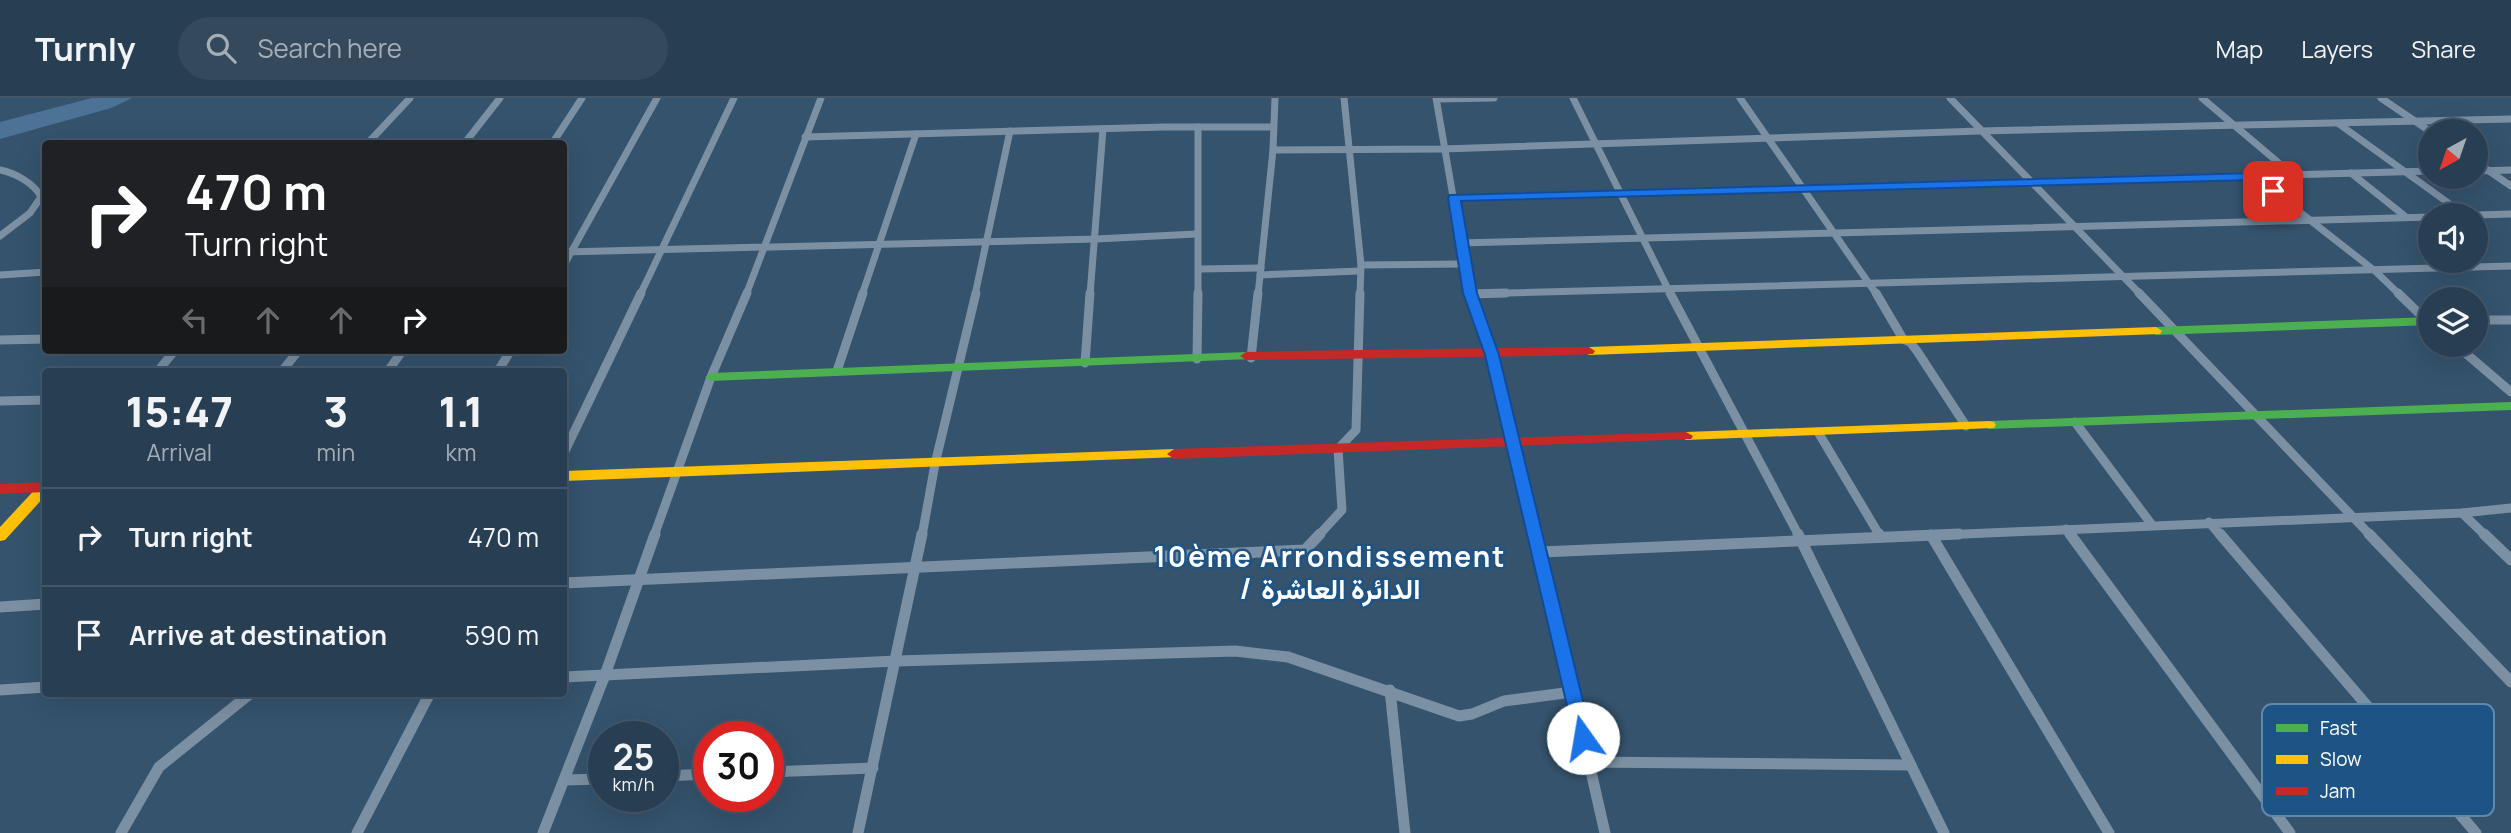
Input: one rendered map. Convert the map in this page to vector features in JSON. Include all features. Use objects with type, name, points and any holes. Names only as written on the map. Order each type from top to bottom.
[{"type":"street","points":[[371,140],[410,98]]},
{"type":"street","points":[[467,140],[500,98]]},
{"type":"street","points":[[555,140],[582,98]]},
{"type":"street","points":[[567,252],[657,98]]},
{"type":"street","points":[[567,447],[734,98]]},
{"type":"street","points":[[543,833],[606,675],[711,377],[766,248],[821,98]]},
{"type":"street","points":[[1251,358],[1273,150],[1275,98]]},
{"type":"street","points":[[567,583],[1296,552],[1310,546],[1342,510],[1338,449],[1356,430],[1360,268],[1351,149],[1343,98]]},
{"type":"street","points":[[1494,98],[1437,99],[1443,149],[1455,198],[1470,293],[1492,355],[1541,552],[1605,833]]},
{"type":"street","points":[[1573,98],[1698,348],[1802,541],[1944,833]]},
{"type":"street","points":[[1740,98],[1870,282],[1903,339],[1917,351],[1966,426]]},
{"type":"street","points":[[1950,98],[2127,279],[2172,330],[2511,682]]},
{"type":"street","points":[[2202,98],[2293,175]]},
{"type":"street","points":[[2381,98],[2416,122]]},
{"type":"street","points":[[1273,150],[1443,149],[1980,131],[2511,119]]},
{"type":"street","points":[[2339,124],[2448,203]]},
{"type":"street","points":[[1197,359],[1200,270],[1196,234],[1198,127]]},
{"type":"street","points":[[805,137],[1273,127]]},
{"type":"street","points":[[1085,363],[1103,129]]},
{"type":"street","points":[[858,833],[916,568],[935,464],[960,366],[1010,131]]},
{"type":"street","points":[[837,371],[916,134]]},
{"type":"street","points":[[0,170],[13,173],[39,192],[41,197],[30,213],[0,236]]},
{"type":"street","points":[[2489,171],[2511,170]]},
{"type":"street","points":[[2489,171],[2511,186]]},
{"type":"street","points":[[1455,198],[2418,172]]},
{"type":"street","points":[[2351,173],[2406,217]]},
{"type":"street","points":[[2255,177],[2375,271],[2418,311]]},
{"type":"street","points":[[2488,215],[2511,214]]},
{"type":"street","points":[[1460,243],[2418,217]]},
{"type":"street","points":[[567,252],[1096,239],[1196,234]]},
{"type":"street","points":[[1200,270],[1260,271],[1464,264]]},
{"type":"street","points":[[1470,293],[1870,282],[2127,279],[2511,266]]},
{"type":"street","points":[[0,275],[42,272]]},
{"type":"street","points":[[2488,320],[2511,320]]},
{"type":"street","points":[[711,377],[1359,352],[1492,355],[2418,322]]},
{"type":"street","points":[[0,340],[42,338]]},
{"type":"street","points":[[160,368],[172,354]]},
{"type":"street","points":[[284,368],[296,354]]},
{"type":"street","points":[[2470,357],[2511,392]]},
{"type":"street","points":[[0,401],[42,400]]},
{"type":"street","points":[[567,476],[2511,406]]},
{"type":"street","points":[[2075,422],[2152,525]]},
{"type":"street","points":[[1818,432],[1881,537]]},
{"type":"street","points":[[0,489],[42,487]]},
{"type":"street","points":[[0,536],[42,490]]},
{"type":"street","points":[[1541,552],[2462,513],[2511,508]]},
{"type":"street","points":[[2462,513],[2511,560]]},
{"type":"street","points":[[2209,522],[2365,704]]},
{"type":"street","points":[[2066,529],[2262,795]]},
{"type":"street","points":[[1931,535],[2109,833]]},
{"type":"street","points":[[0,607],[42,604]]},
{"type":"street","points":[[567,677],[896,661],[1235,651],[1288,657],[1459,716],[1472,714],[1504,701],[1572,692]]},
{"type":"street","points":[[0,690],[42,687]]},
{"type":"street","points":[[1390,690],[1405,833]]},
{"type":"street","points":[[121,833],[159,767],[246,697]]},
{"type":"street","points":[[357,833],[428,697]]},
{"type":"street","points":[[1588,762],[1911,765]]},
{"type":"street","points":[[784,771],[873,768]]},
{"type":"street","points":[[564,780],[588,779]]},
{"type":"street","points":[[2277,816],[2290,833]]},
{"type":"street","points":[[2461,816],[2476,833]]},
{"type":"water","points":[[92,98],[132,98],[111,108],[0,139],[0,122]]},
{"type":"traffic: fast","points":[[2156,331],[2418,321]]},
{"type":"traffic: fast","points":[[711,377],[1246,356]]},
{"type":"traffic: fast","points":[[1989,425],[2511,406]]},
{"type":"traffic: slow","points":[[1589,351],[2156,331]]},
{"type":"traffic: slow","points":[[1686,436],[1989,425]]},
{"type":"traffic: slow","points":[[567,476],[1174,454]]},
{"type":"traffic: slow","points":[[0,536],[42,490]]},
{"type":"traffic: jam","points":[[1246,356],[1589,351]]},
{"type":"traffic: jam","points":[[1174,454],[1686,436]]},
{"type":"traffic: jam","points":[[0,489],[42,487]]},
{"type":"district","name":"10ème Arrondissement / الدائرة العاشرة","points":[[1330,573]]},
{"type":"route","points":[[1583,738],[1541,552],[1492,355],[1470,293],[1455,198],[2255,177],[2273,191]]}]
